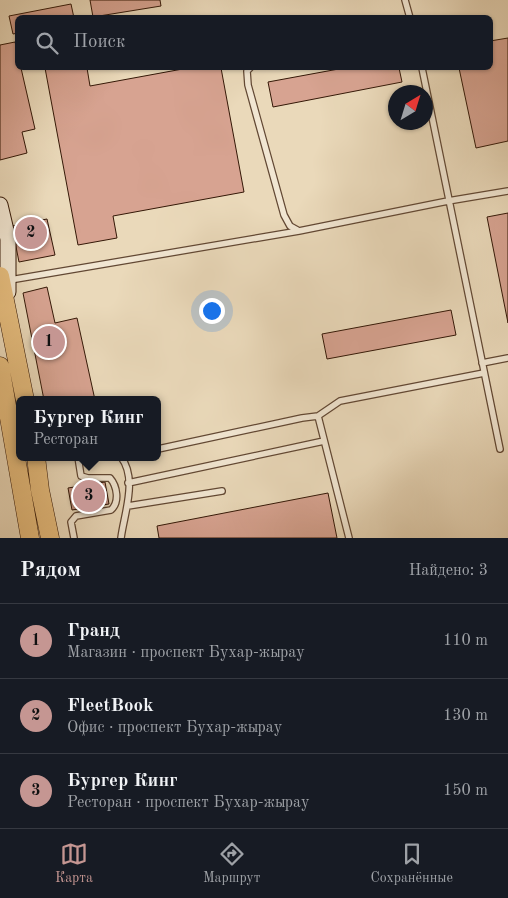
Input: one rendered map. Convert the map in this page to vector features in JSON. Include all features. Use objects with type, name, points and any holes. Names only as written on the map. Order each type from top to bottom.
[{"type":"main road","points":[[4,278],[8,321],[24,396]]},
{"type":"main road","points":[[0,366],[16,434]]},
{"type":"main road","points":[[20,461],[30,538]]},
{"type":"main road","points":[[36,461],[40,490],[50,538]]},
{"type":"street","points":[[0,206],[8,239],[4,278]]},
{"type":"lane","points":[[405,0],[409,15]]},
{"type":"lane","points":[[248,70],[248,84],[284,215],[290,226],[299,231]]},
{"type":"lane","points":[[422,70],[500,449]]},
{"type":"lane","points":[[4,278],[299,231],[508,191]]},
{"type":"lane","points":[[482,363],[508,358]]},
{"type":"lane","points":[[161,448],[318,416],[340,401],[484,373]]},
{"type":"lane","points":[[318,416],[350,538]]},
{"type":"lane","points":[[128,482],[324,441]]},
{"type":"lane","points":[[74,538],[71,522],[76,516],[111,510],[115,507],[116,501],[114,482],[110,478],[88,478],[81,476],[79,461]]},
{"type":"lane","points":[[121,538],[128,506],[127,471],[123,461]]},
{"type":"lane","points":[[128,506],[222,491]]},
{"type":"building","points":[[90,0],[160,0],[161,6],[105,15],[93,15]]},
{"type":"building","points":[[71,4],[73,15],[15,15],[15,34],[13,34],[9,16]]},
{"type":"building","points":[[508,38],[508,141],[476,148],[459,70],[493,70],[493,40]]},
{"type":"building","points":[[15,42],[15,70],[21,70],[35,129],[22,132],[27,153],[0,160],[0,45]]},
{"type":"building","points":[[45,70],[87,70],[90,86],[177,70],[221,70],[244,192],[113,216],[117,238],[78,245]]},
{"type":"building","points":[[333,70],[399,70],[402,82],[273,107],[268,82]]},
{"type":"building","points":[[508,213],[508,323],[487,217]]},
{"type":"building","points":[[47,219],[55,255],[19,262],[12,226]]},
{"type":"building","points":[[47,287],[55,323],[77,318],[94,396],[43,396],[23,293]]},
{"type":"building","points":[[451,310],[456,335],[327,359],[322,334]]},
{"type":"building","points":[[105,482],[109,504],[72,510],[68,488]]},
{"type":"building","points":[[328,493],[337,538],[159,538],[157,526]]},
{"type":"place","name":"FleetBook","points":[[31,233]]},
{"type":"place","name":"Гранд","points":[[49,342]]},
{"type":"place","name":"Бургер Кинг","points":[[89,496]]}]
